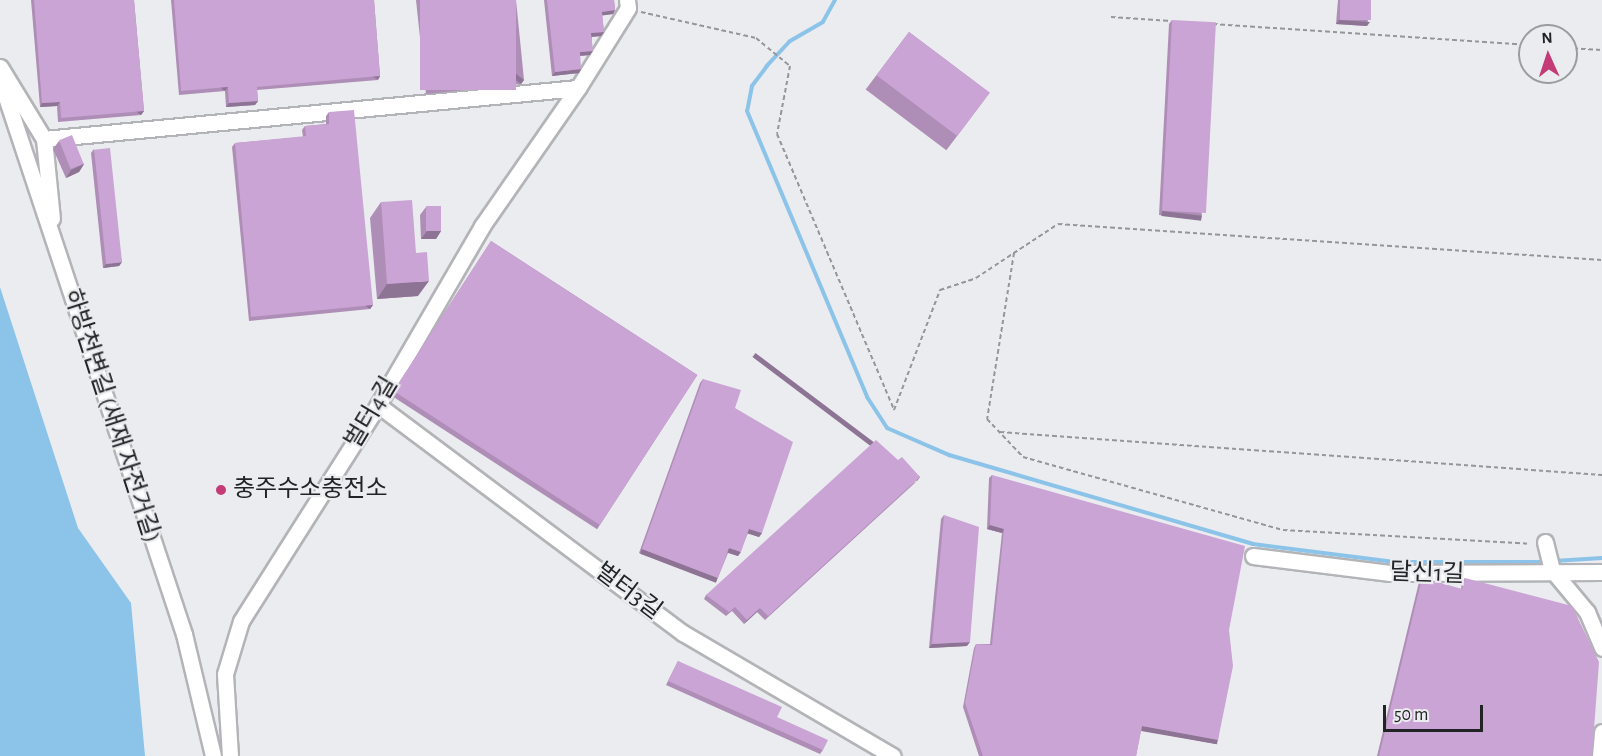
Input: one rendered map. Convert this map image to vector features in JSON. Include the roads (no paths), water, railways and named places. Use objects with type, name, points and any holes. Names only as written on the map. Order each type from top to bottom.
[{"type":"street","name":"벌터4길","points":[[230,756],[228,650],[378,405],[482,226],[578,88],[627,4]]},
{"type":"street","points":[[0,67],[44,139],[56,249]]},
{"type":"street","name":"하방천변길 (새재 자전거길)","points":[[0,79],[184,634],[213,756]]},
{"type":"street","points":[[44,139],[578,88]]},
{"type":"street","name":"벌터3길","points":[[378,405],[683,633],[893,756]]},
{"type":"street","points":[[1545,542],[1552,570],[1587,612],[1602,648]]},
{"type":"street","name":"달신1길","points":[[1253,556],[1390,573],[1552,570],[1602,572]]},
{"type":"street","points":[[1600,756],[1602,732]]},
{"type":"water","points":[[0,287],[78,528],[131,603],[145,756],[0,756]]},
{"type":"waterway","points":[[835,0],[823,22],[789,42],[767,66],[752,86],[747,111],[867,397],[887,428],[949,455],[1253,544],[1395,562],[1547,562]]},
{"type":"waterway","points":[[1554,561],[1602,558]]},
{"type":"place","name":"충주수소충전소","points":[[221,490]]}]
